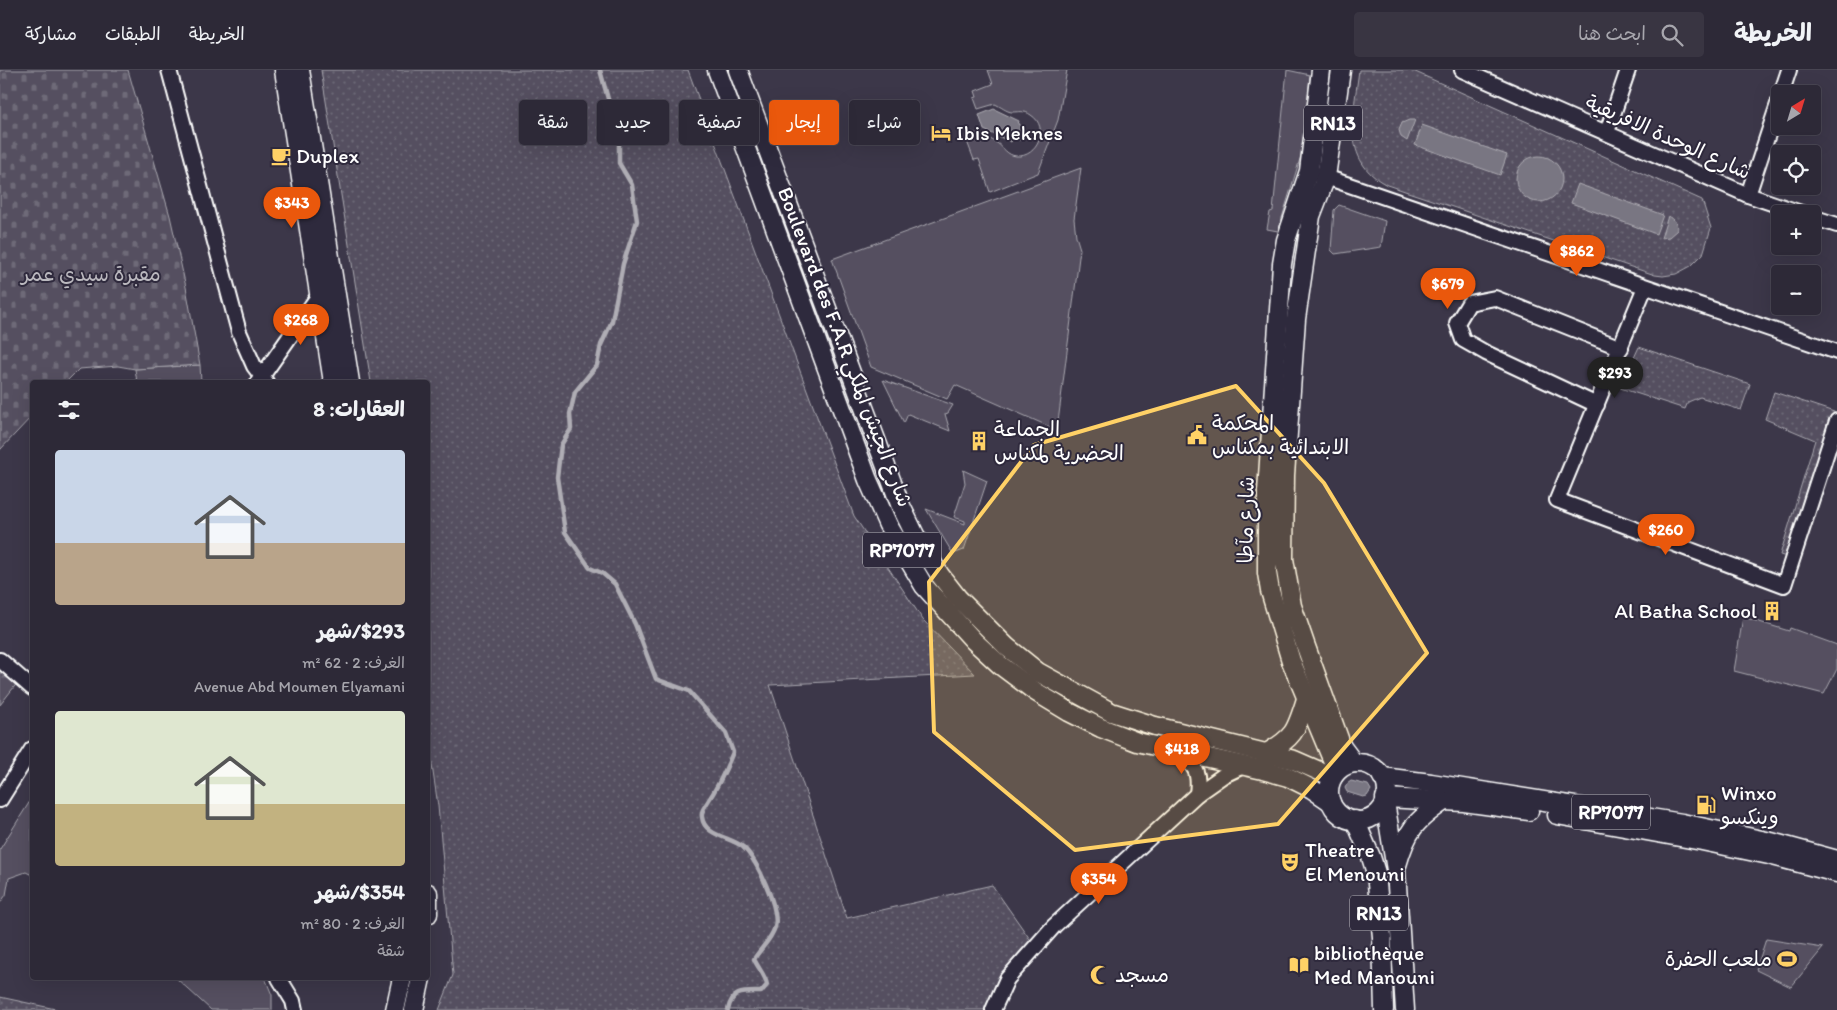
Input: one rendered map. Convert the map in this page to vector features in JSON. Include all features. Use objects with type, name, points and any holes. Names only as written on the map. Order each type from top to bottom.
[{"type":"main road","points":[[284,70],[333,380]]},
{"type":"main road","points":[[300,70],[350,380]]},
{"type":"main road","name":"Boulevard des F.A.R شارع الجيش الملكي","points":[[717,70],[868,480],[888,525],[924,586],[1000,665],[1036,692],[1069,712],[1101,728],[1137,742],[1263,770],[1294,779],[1331,802]]},
{"type":"main road","name":"Boulevard des F.A.R شارع الجيش الملكي","points":[[738,70],[900,504],[915,535],[940,575],[963,604],[1007,647],[1038,672],[1111,712],[1155,726],[1294,760],[1335,774]]},
{"type":"main road","name":"RN13","points":[[1309,171],[1321,70]]},
{"type":"main road","name":"RN13","points":[[1340,70],[1326,177],[1311,216],[1296,319],[1285,475],[1284,559],[1292,606],[1308,653],[1342,747],[1354,763]]},
{"type":"main road","name":"شارع مآطا","points":[[1309,171],[1286,240],[1282,264],[1267,492],[1268,573],[1270,591],[1291,661],[1335,774]]},
{"type":"main road","points":[[1265,754],[1278,747],[1294,733],[1306,699]]},
{"type":"main road","points":[[1335,774],[1345,766],[1354,763],[1370,766],[1382,778]]},
{"type":"main road","name":"RN13","points":[[1331,802],[1330,785],[1335,774]]},
{"type":"main road","name":"RN13","points":[[1382,778],[1385,785],[1385,800],[1396,870],[1405,1010]]},
{"type":"main road","name":"RP7077","points":[[1382,778],[1430,783],[1682,823],[1770,842],[1837,860]]},
{"type":"main road","points":[[1331,802],[1340,815],[1355,820],[1365,820],[1374,816],[1381,809],[1385,800]]},
{"type":"main road","name":"RP7077","points":[[1385,800],[1444,801],[1560,815],[1768,855],[1837,874]]},
{"type":"main road","points":[[1396,870],[1409,832],[1421,817],[1444,801]]},
{"type":"main road","name":"RN13","points":[[1355,820],[1376,873],[1382,937],[1384,1010]]},
{"type":"main road","points":[[395,1010],[402,980]]},
{"type":"main road","points":[[414,1010],[421,980]]},
{"type":"street","points":[[168,70],[239,332],[248,355],[261,380]]},
{"type":"street","name":"شارع الوحدة الافريقية","points":[[1462,70],[1491,76],[1607,132],[1748,195],[1777,205]]},
{"type":"street","points":[[1607,132],[1628,70]]},
{"type":"street","points":[[1784,85],[1789,70]]},
{"type":"street","points":[[1748,195],[1771,125]]},
{"type":"street","points":[[1309,171],[1837,352]]},
{"type":"street","points":[[1821,220],[1837,225]]},
{"type":"street","points":[[1646,287],[1557,500],[1784,585],[1837,421]]},
{"type":"street","points":[[263,380],[319,295]]},
{"type":"street","points":[[1597,405],[1486,353],[1463,340],[1457,323],[1469,303],[1495,298],[1620,348]]},
{"type":"street","points":[[0,660],[30,686]]},
{"type":"street","points":[[0,800],[30,752]]},
{"type":"street","points":[[1178,752],[1193,764],[1199,781],[1197,794]]},
{"type":"street","points":[[993,1010],[1007,979],[1054,926],[1197,794],[1224,775],[1243,766]]},
{"type":"street","points":[[281,980],[293,1001],[295,1010]]},
{"type":"highlighted area","points":[[1236,386],[1324,483],[1427,653],[1278,824],[1075,850],[934,732],[929,582],[1034,445]]},
{"type":"green space","name":"مقبرة سيدي عمر","points":[[0,70],[128,70],[170,216],[186,287],[200,365],[135,369],[118,366],[79,369],[68,380],[30,380],[30,418],[0,450]]},
{"type":"green space","points":[[321,70],[688,70],[699,100],[679,100],[679,145],[716,145],[854,516],[923,620],[975,674],[770,685],[847,918],[992,885],[1032,942],[998,982],[984,1010],[439,1010],[453,975],[438,806],[430,752],[430,380],[371,380]]},
{"type":"green space","points":[[988,70],[1067,70],[1058,120],[1038,173],[990,192],[979,159],[974,160],[965,136],[972,132],[985,137],[1016,156],[1024,155],[1035,147],[1039,141],[1040,127],[1037,120],[1026,112],[1010,112],[995,104],[978,109],[974,98],[977,97],[975,91],[993,84]]},
{"type":"green space","points":[[1287,70],[1310,75],[1303,149],[1278,231],[1267,229],[1270,212],[1273,211]]},
{"type":"green space","points":[[1359,70],[1411,70],[1702,200],[1711,228],[1703,254],[1691,266],[1676,274],[1655,275],[1387,185],[1372,175],[1362,163],[1356,149],[1353,119]]},
{"type":"green space","points":[[1081,168],[1074,219],[1080,249],[1057,430],[955,385],[947,399],[871,367],[832,259]]},
{"type":"green space","points":[[1339,205],[1385,221],[1381,247],[1335,254],[1331,250],[1334,210]]},
{"type":"green space","points":[[1639,347],[1750,384],[1741,410],[1700,397],[1688,402],[1685,409],[1620,388]]},
{"type":"green space","points":[[200,365],[201,380],[137,380],[135,369]]},
{"type":"green space","points":[[883,380],[953,405],[948,413],[945,414],[950,431],[908,414],[904,423]]},
{"type":"green space","points":[[1774,392],[1834,412],[1787,557],[1780,555],[1815,440],[1765,419]]},
{"type":"green space","points":[[963,470],[987,481],[964,550],[953,554],[926,509],[965,524],[965,521],[954,517],[965,483]]},
{"type":"green space","points":[[1743,617],[1789,631],[1790,628],[1837,645],[1837,669],[1824,694],[1734,671]]},
{"type":"green space","points":[[0,667],[18,682],[0,705]]},
{"type":"green space","points":[[30,801],[30,874],[26,872],[9,878],[6,895],[0,903],[0,849]]},
{"type":"green space","name":"ملعب الحفرة","points":[[1766,939],[1823,948],[1791,987],[1756,970]]},
{"type":"green space","points":[[178,980],[266,980],[272,995],[272,1010],[211,1010]]},
{"type":"green space","points":[[0,997],[60,1010],[0,1010]]},
{"type":"shaded area","points":[[994,109],[1019,121],[1018,124],[1026,133],[1021,140],[1013,139],[1011,142],[984,130],[979,115]]},
{"type":"shaded area","points":[[1415,120],[1407,141],[1401,137],[1399,130],[1402,123]]},
{"type":"shaded area","points":[[1422,125],[1507,155],[1500,175],[1415,145]]},
{"type":"shaded area","points":[[1539,156],[1552,160],[1558,166],[1562,179],[1558,192],[1552,198],[1539,202],[1526,198],[1520,192],[1516,179],[1520,166],[1526,160]]},
{"type":"shaded area","points":[[1578,184],[1663,215],[1656,234],[1571,203]]},
{"type":"shaded area","points":[[1668,216],[1677,225],[1677,230],[1669,237],[1661,238]]},
{"type":"shaded area","points":[[1351,781],[1368,785],[1371,790],[1367,796],[1363,797],[1347,792],[1345,788]]},
{"type":"waterway","points":[[600,70],[613,117],[611,130],[619,144],[619,163],[632,185],[637,221],[623,264],[612,321],[601,345],[597,365],[575,392],[570,414],[571,429],[561,445],[557,477],[565,532],[590,568],[602,573],[615,584],[635,624],[656,679],[689,691],[726,733],[733,752],[703,810],[702,817],[704,823],[713,832],[738,844],[749,853],[761,873],[771,897],[776,919],[771,936],[754,959],[764,975],[767,985],[761,992],[744,992],[736,996],[732,999],[728,1010]]},
{"type":"place","name":"Ibis Meknes","points":[[941,133]]},
{"type":"place","name":"Duplex","points":[[281,156]]},
{"type":"place","name":"المحكمة الابتدائية بمكناس","points":[[1197,435]]},
{"type":"place","name":"الجماعة الحضرية لمكناس","points":[[979,441]]},
{"type":"place","name":"Al Batha School","points":[[1772,611]]},
{"type":"place","name":"Winxo وينكسو","points":[[1706,805]]},
{"type":"place","name":"Theatre El Menouni","points":[[1290,862]]},
{"type":"place","name":"ملعب الحفرة","points":[[1787,959]]},
{"type":"place","name":"bibliothèque Med Manouni","points":[[1299,965]]},
{"type":"place","name":"مسجد","points":[[1100,975]]}]
